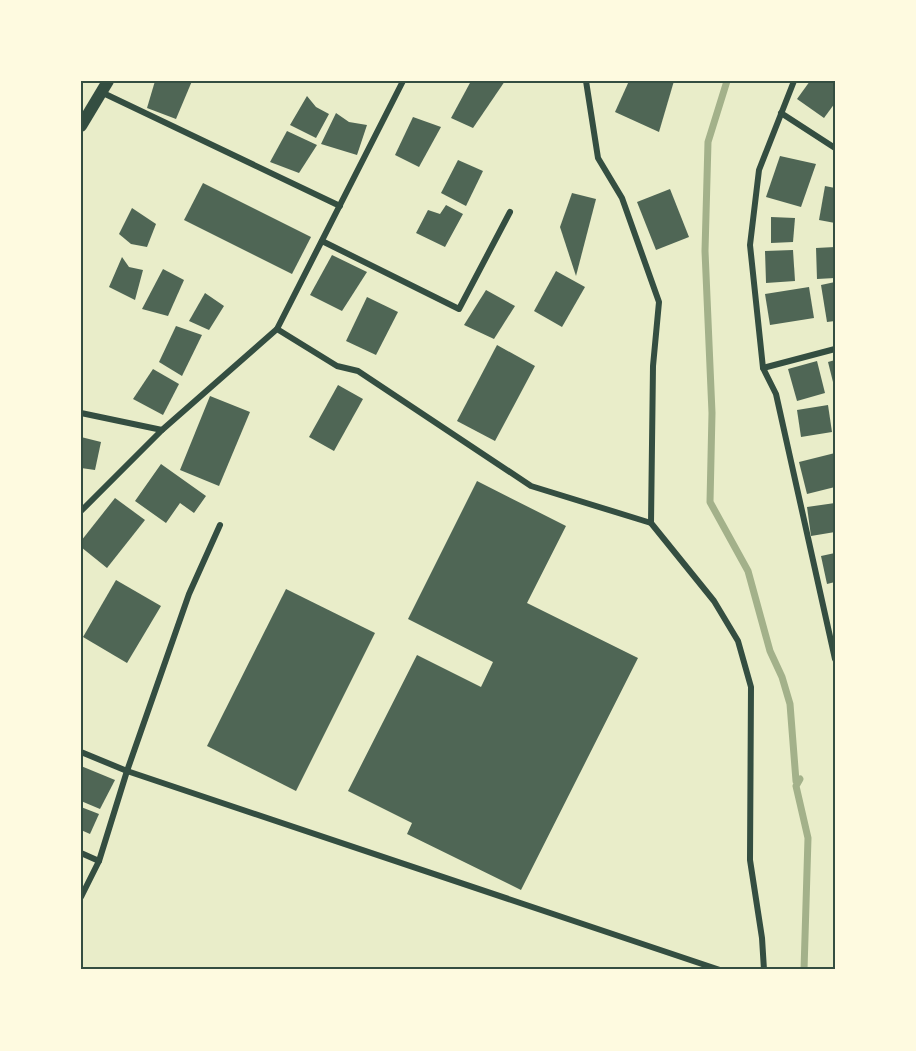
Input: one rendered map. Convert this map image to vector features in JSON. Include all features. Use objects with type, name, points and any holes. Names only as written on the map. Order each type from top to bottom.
[{"type":"main road","points":[[81,126],[104,84]]},
{"type":"street","points":[[81,511],[162,430],[277,329],[403,81]]},
{"type":"street","points":[[586,81],[598,158],[622,198],[659,302],[653,366],[651,524]]},
{"type":"street","points":[[794,81],[759,170],[750,245],[763,368],[776,394],[835,657]]},
{"type":"street","points":[[104,84],[340,206]]},
{"type":"street","points":[[781,112],[835,148]]},
{"type":"street","points":[[322,241],[459,309],[510,212]]},
{"type":"street","points":[[277,329],[337,366],[358,371],[531,486],[651,524],[714,601],[738,641],[751,687],[750,860],[762,938],[764,970]]},
{"type":"street","points":[[763,368],[835,349]]},
{"type":"street","points":[[81,413],[162,430]]},
{"type":"street","points":[[81,897],[99,861],[127,771],[189,594],[220,525]]},
{"type":"street","points":[[81,752],[127,771],[720,970]]},
{"type":"street","points":[[81,853],[99,861]]},
{"type":"building","points":[[155,81],[192,81],[176,119],[147,108]]},
{"type":"building","points":[[471,81],[505,81],[473,128],[451,118]]},
{"type":"building","points":[[629,81],[674,81],[659,132],[615,112]]},
{"type":"building","points":[[810,81],[835,81],[835,103],[824,118],[797,99]]},
{"type":"building","points":[[307,96],[316,107],[329,114],[316,138],[290,125]]},
{"type":"building","points":[[336,113],[349,122],[367,125],[357,155],[321,144]]},
{"type":"building","points":[[413,117],[441,127],[419,167],[395,155]]},
{"type":"building","points":[[287,131],[317,145],[299,173],[270,162]]},
{"type":"building","points":[[780,156],[816,164],[801,207],[766,197]]},
{"type":"building","points":[[458,160],[483,171],[466,206],[441,193]]},
{"type":"building","points":[[203,183],[311,237],[292,274],[184,220]]},
{"type":"building","points":[[825,186],[835,188],[835,223],[819,220]]},
{"type":"building","points":[[670,189],[689,237],[656,250],[637,202]]},
{"type":"building","points":[[572,193],[596,199],[576,276],[560,227]]},
{"type":"building","points":[[446,205],[463,214],[445,247],[416,233],[428,210],[440,214]]},
{"type":"building","points":[[132,208],[156,224],[147,247],[131,244],[119,234]]},
{"type":"building","points":[[771,217],[795,218],[793,242],[771,243]]},
{"type":"building","points":[[835,247],[835,278],[817,279],[816,248]]},
{"type":"building","points":[[793,250],[795,281],[766,283],[765,251]]},
{"type":"building","points":[[332,255],[367,272],[342,311],[310,295]]},
{"type":"building","points":[[122,257],[129,267],[143,270],[135,300],[109,287]]},
{"type":"building","points":[[163,269],[184,280],[168,316],[142,309]]},
{"type":"building","points":[[556,271],[585,287],[562,327],[534,311]]},
{"type":"building","points":[[835,282],[835,321],[827,322],[821,285]]},
{"type":"building","points":[[809,287],[814,318],[770,325],[765,294]]},
{"type":"building","points":[[486,290],[515,306],[494,339],[464,325]]},
{"type":"building","points":[[205,293],[224,306],[209,330],[189,321]]},
{"type":"building","points":[[367,297],[398,312],[376,355],[346,341]]},
{"type":"building","points":[[176,326],[202,335],[182,376],[159,362]]},
{"type":"building","points":[[497,345],[535,366],[495,441],[457,421]]},
{"type":"building","points":[[835,360],[835,386],[834,386],[828,362]]},
{"type":"building","points":[[817,361],[825,393],[797,401],[788,369]]},
{"type":"building","points":[[153,369],[179,384],[163,415],[133,399]]},
{"type":"building","points":[[338,385],[363,399],[334,451],[309,437]]},
{"type":"building","points":[[210,396],[250,412],[219,486],[180,470]]},
{"type":"building","points":[[828,405],[832,432],[801,437],[797,410]]},
{"type":"building","points":[[81,437],[101,442],[95,470],[81,468]]},
{"type":"building","points":[[835,453],[835,487],[807,494],[799,462]]},
{"type":"building","points":[[161,464],[206,496],[194,513],[180,503],[166,523],[135,501]]},
{"type":"building","points":[[477,481],[566,526],[527,603],[638,658],[521,890],[407,834],[412,823],[348,791],[417,655],[481,687],[493,662],[408,619]]},
{"type":"building","points":[[115,498],[145,520],[107,568],[81,547],[81,541]]},
{"type":"building","points":[[835,503],[835,532],[811,536],[807,507]]},
{"type":"building","points":[[835,553],[835,582],[827,584],[821,556]]},
{"type":"building","points":[[116,580],[161,606],[127,663],[83,637]]},
{"type":"building","points":[[286,589],[375,633],[296,791],[207,746]]},
{"type":"building","points":[[81,766],[115,780],[100,809],[81,801]]},
{"type":"building","points":[[81,807],[99,814],[90,834],[81,830]]},
{"type":"waterway","points":[[727,81],[708,142],[705,251],[712,413],[710,502],[748,571],[770,651],[782,677],[790,704],[796,781],[800,779],[796,786],[808,838],[804,970]]}]
